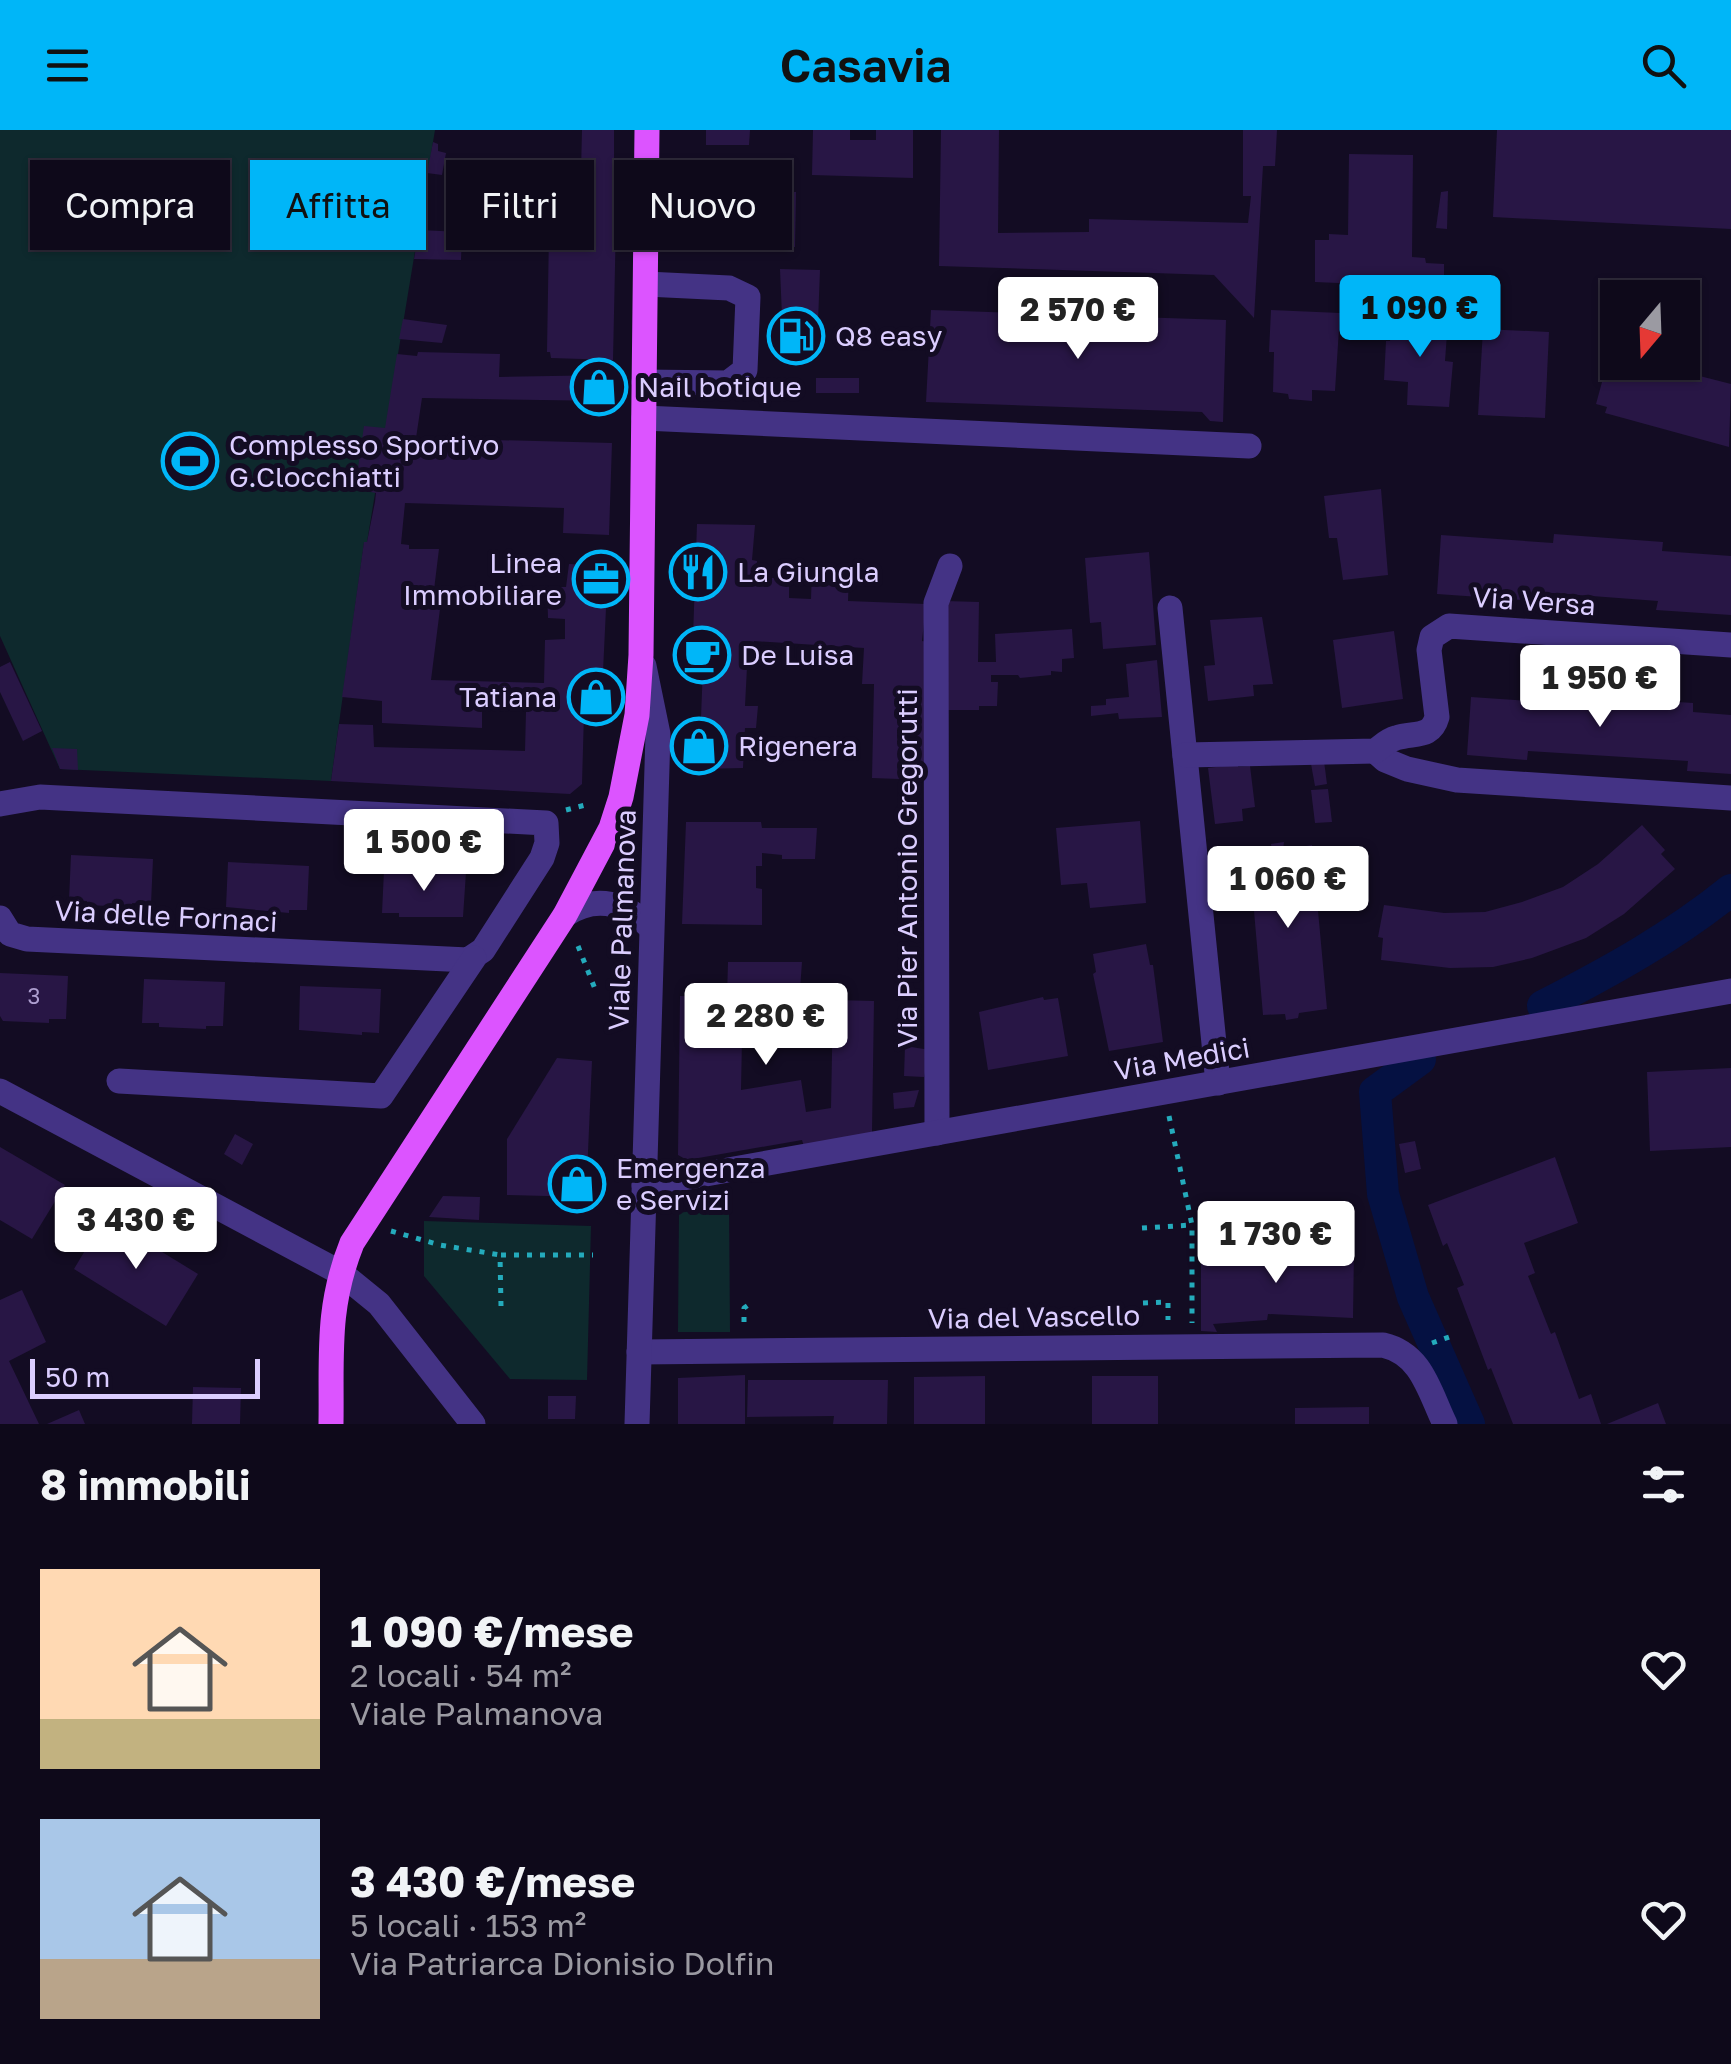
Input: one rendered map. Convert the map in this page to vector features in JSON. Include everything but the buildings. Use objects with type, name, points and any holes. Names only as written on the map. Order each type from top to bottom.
[{"type":"main road","name":"Viale Palmanova","points":[[641,655],[647,130]]},
{"type":"main road","points":[[331,1424],[332,1310],[340,1273],[362,1223],[565,915],[611,828],[637,715],[641,655]]},
{"type":"street","points":[[644,382],[728,383],[739,378],[744,370],[748,297],[728,288],[646,284]]},
{"type":"street","points":[[644,418],[1249,446]]},
{"type":"street","name":"Via Pier Antonio Gregorutti","points":[[938,1133],[936,604],[950,566]]},
{"type":"street","points":[[1170,608],[1218,1083]]},
{"type":"street","name":"Via Versa","points":[[1185,755],[1375,751],[1398,737],[1425,734],[1437,718],[1429,650],[1432,637],[1449,626],[1731,645]]},
{"type":"street","name":"Viale Palmanova","points":[[637,1424],[658,734],[641,655]]},
{"type":"street","name":"Via Versa","points":[[1375,751],[1406,769],[1458,780],[1731,798]]},
{"type":"street","points":[[0,804],[23,798],[70,798],[546,823],[547,843],[542,858],[381,1096],[119,1081]]},
{"type":"street","points":[[565,915],[589,903],[603,902],[637,914],[651,928]]},
{"type":"street","name":"Via delle Fornaci","points":[[0,918],[10,934],[27,939],[474,958]]},
{"type":"street","name":"Via Medici","points":[[644,1184],[1731,991]]},
{"type":"street","points":[[0,1091],[340,1273],[379,1304],[473,1424]]},
{"type":"street","name":"Via del Vascello","points":[[639,1352],[1382,1345],[1406,1353],[1414,1361],[1445,1424]]},
{"type":"path","points":[[546,823],[569,808],[621,797]]},
{"type":"path","points":[[565,915],[597,994]]},
{"type":"path","points":[[1168,1114],[1192,1225],[1192,1336]]},
{"type":"path","points":[[362,1223],[440,1245],[500,1255],[594,1256]]},
{"type":"path","points":[[1142,1228],[1192,1225]]},
{"type":"path","points":[[500,1255],[500,1306]]},
{"type":"path","points":[[1439,1340],[1452,1336]]},
{"type":"green space","name":"Complesso Sportivo G.Clocchiatti","points":[[0,130],[435,130],[426,185],[426,160],[250,160],[250,250],[415,250],[364,543],[331,781],[60,769],[0,636]]},
{"type":"green space","points":[[729,1205],[730,1332],[678,1332],[679,1213]]},
{"type":"green space","points":[[424,1221],[591,1226],[587,1380],[510,1379],[424,1276]]},
{"type":"waterway","points":[[1543,1006],[1640,953],[1731,890]]},
{"type":"waterway","points":[[1420,1059],[1375,1092],[1383,1194],[1413,1297],[1469,1424]]},
{"type":"place","name":"Q8 easy","points":[[796,336]]},
{"type":"place","name":"Nail botique","points":[[599,387]]},
{"type":"place","name":"Complesso Sportivo G.Clocchiatti","points":[[190,461]]},
{"type":"place","name":"La Giungla","points":[[698,572]]},
{"type":"place","name":"Linea Immobiliare","points":[[601,579]]},
{"type":"place","name":"De Luisa","points":[[702,655]]},
{"type":"place","name":"Tatiana","points":[[596,697]]},
{"type":"place","name":"Rigenera","points":[[699,746]]},
{"type":"place","name":"Emergenza e Servizi","points":[[577,1184]]}]
